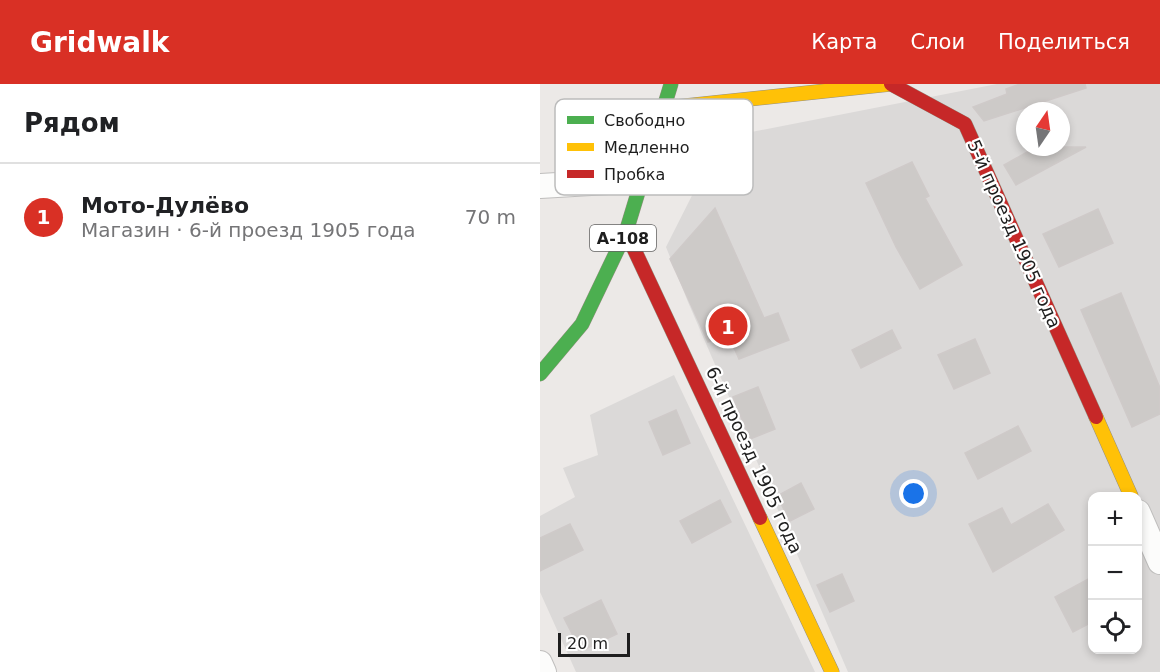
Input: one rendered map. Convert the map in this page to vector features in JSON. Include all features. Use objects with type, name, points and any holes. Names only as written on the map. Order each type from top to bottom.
[{"type":"main road","name":"А-108","points":[[667,99],[671,84]]},
{"type":"main road","name":"5-й проезд 1905 года","points":[[750,99],[891,84],[965,124],[1129,492]]},
{"type":"main road","name":"А-108","points":[[540,374],[582,324],[626,232],[637,195]]},
{"type":"main road","name":"6-й проезд 1905 года","points":[[626,232],[832,672]]},
{"type":"street","points":[[540,186],[555,185]]},
{"type":"street","points":[[1142,523],[1160,562]]},
{"type":"street","points":[[540,663],[544,672]]},
{"type":"shaded area","points":[[997,84],[1160,84],[1160,672],[848,672],[666,247],[692,195],[753,195],[753,132]]},
{"type":"shaded area","points":[[674,375],[815,672],[576,672],[540,592],[540,516],[575,497],[563,468],[598,455],[590,415]]},
{"type":"building","points":[[1020,84],[1085,84],[1086,88],[1043,102],[1016,102],[1016,111],[984,121],[973,107],[1007,94],[1006,89]]},
{"type":"building","points":[[1070,147],[1086,147],[1070,156]]},
{"type":"building","points":[[1020,156],[1069,156],[1016,185],[1004,165]]},
{"type":"building","points":[[912,162],[929,196],[925,198],[962,265],[920,289],[896,247],[866,183]]},
{"type":"building","points":[[715,208],[764,318],[778,313],[789,340],[739,359],[728,334],[708,342],[670,259]]},
{"type":"building","points":[[1098,209],[1113,243],[1059,267],[1043,234]]},
{"type":"building","points":[[1121,293],[1160,388],[1160,414],[1132,427],[1081,310]]},
{"type":"building","points":[[892,330],[901,348],[861,368],[852,350]]},
{"type":"building","points":[[975,339],[990,373],[954,389],[938,355]]},
{"type":"building","points":[[758,387],[775,429],[750,439],[733,397]]},
{"type":"building","points":[[676,410],[690,443],[663,455],[649,422]]},
{"type":"building","points":[[1018,426],[1031,451],[978,479],[965,453]]},
{"type":"building","points":[[801,483],[814,509],[790,521],[777,496]]},
{"type":"building","points":[[720,500],[731,522],[692,543],[680,521]]},
{"type":"building","points":[[1048,504],[1064,530],[993,572],[969,524],[1002,508],[1011,525]]},
{"type":"building","points":[[570,524],[583,550],[540,571],[540,538]]},
{"type":"building","points":[[842,574],[854,601],[830,612],[817,585]]},
{"type":"building","points":[[1088,579],[1088,624],[1073,632],[1055,597]]},
{"type":"building","points":[[601,600],[617,634],[581,651],[564,618]]},
{"type":"traffic: fast","points":[[666,99],[671,84]]},
{"type":"traffic: fast","points":[[540,374],[582,324],[626,232],[637,195]]},
{"type":"traffic: slow","points":[[750,99],[891,84]]},
{"type":"traffic: slow","points":[[1096,417],[1129,492]]},
{"type":"traffic: slow","points":[[760,518],[832,672]]},
{"type":"traffic: jam","points":[[891,84],[965,124],[1096,417]]},
{"type":"traffic: jam","points":[[626,232],[760,518]]},
{"type":"place","name":"Мото-Дулёво","points":[[728,326]]}]
